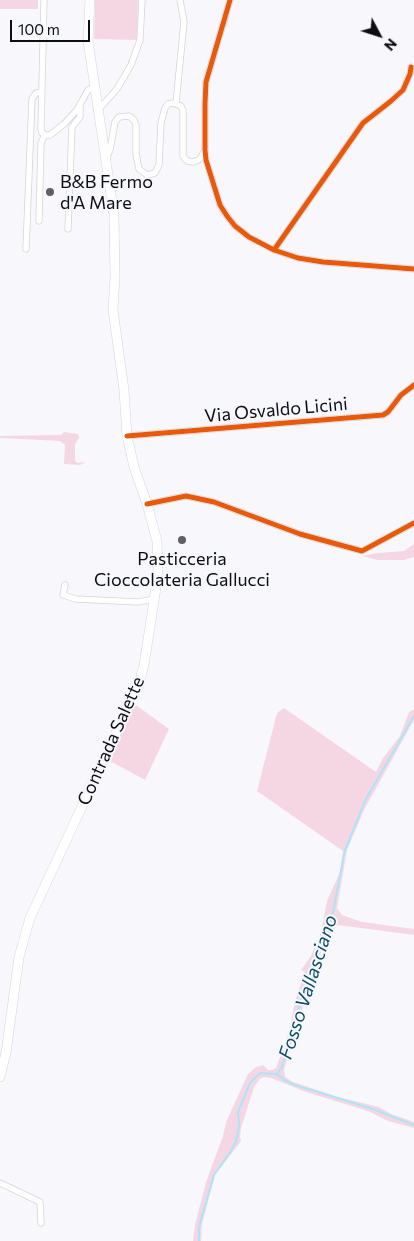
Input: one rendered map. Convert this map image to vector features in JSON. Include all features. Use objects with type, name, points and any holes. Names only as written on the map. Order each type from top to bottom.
[{"type":"main road","name":"Contrada Salette","points":[[0,1076],[6,1052],[19,957],[30,918],[139,684],[144,665],[158,575],[158,549],[127,436],[124,390],[113,310],[115,277],[114,215],[88,40],[90,0]]},
{"type":"street","points":[[44,0],[41,130],[45,135]]},
{"type":"street","points":[[99,109],[117,89],[131,65],[140,40],[142,0]]},
{"type":"street","points":[[176,103],[184,22],[180,0]]},
{"type":"street","points":[[230,0],[206,82],[204,104],[205,150],[209,172],[220,205],[227,216],[249,237],[274,250],[298,258],[323,262],[414,269]]},
{"type":"street","points":[[274,250],[363,123],[403,90],[410,74],[410,67]]},
{"type":"street","points":[[45,135],[50,135],[64,124],[72,116],[88,90],[96,86]]},
{"type":"street","points":[[26,249],[32,99],[36,94],[42,92]]},
{"type":"street","points":[[105,159],[109,154],[115,122],[122,116],[129,116],[136,125],[136,154],[139,169],[147,175],[155,173],[159,167],[161,123],[164,110],[168,104],[176,103],[181,106],[183,111],[183,156],[187,160],[194,162],[200,159],[205,150]]},
{"type":"street","points":[[68,229],[72,127],[80,117],[80,104]]},
{"type":"street","points":[[40,221],[41,142],[45,135]]},
{"type":"street","name":"Via Osvaldo Licini","points":[[127,436],[382,415],[388,412],[401,395],[414,385]]},
{"type":"street","points":[[147,504],[186,496],[214,502],[300,534],[362,551],[414,524]]},
{"type":"street","points":[[65,585],[63,594],[76,599],[138,602],[155,599]]},
{"type":"street","points":[[0,1183],[40,1202],[41,1222]]},
{"type":"shaded area","points":[[0,0],[38,0],[38,9],[0,9]]},
{"type":"shaded area","points":[[95,0],[138,0],[137,40],[94,39]]},
{"type":"shaded area","points":[[64,432],[78,434],[79,438],[75,444],[75,460],[77,463],[86,462],[80,465],[64,464],[65,445],[60,441],[0,438],[0,436],[61,435]]},
{"type":"shaded area","points":[[414,544],[414,557],[404,560],[378,560],[362,556],[404,551]]},
{"type":"shaded area","points":[[133,703],[169,729],[145,780],[108,760]]},
{"type":"shaded area","points":[[284,708],[376,772],[383,758],[400,736],[409,712],[414,709],[414,720],[364,810],[347,850],[337,908],[342,915],[362,922],[414,929],[414,935],[338,925],[332,931],[317,960],[284,1070],[285,1077],[293,1082],[338,1097],[379,1107],[391,1114],[414,1122],[414,1128],[388,1121],[368,1111],[306,1092],[271,1078],[264,1077],[260,1079],[254,1087],[241,1128],[241,1141],[215,1175],[202,1224],[201,1241],[193,1241],[206,1182],[223,1136],[226,1122],[248,1074],[256,1067],[263,1065],[268,1070],[276,1068],[288,1035],[296,998],[305,972],[301,970],[311,956],[321,932],[327,901],[340,872],[343,851],[257,791],[277,713]]},
{"type":"waterway","name":"Fosso Vallasciano","points":[[199,1241],[199,1227],[214,1175],[236,1141],[239,1126],[238,1112],[250,1083],[260,1073],[277,1074],[282,1067],[308,975],[318,946],[332,917],[345,850],[366,799],[414,716]]},
{"type":"waterway","points":[[277,1074],[295,1085],[373,1109],[414,1125]]},
{"type":"cycle path","points":[[230,0],[206,82],[205,104],[206,160],[220,205],[227,216],[235,226],[249,237],[274,250],[298,258],[323,262],[414,269]]},
{"type":"cycle path","points":[[274,250],[363,123],[403,90],[411,67]]},
{"type":"cycle path","points":[[127,436],[383,415],[388,412],[401,395],[414,385]]},
{"type":"cycle path","points":[[147,504],[186,496],[214,502],[300,534],[362,551],[414,523]]},
{"type":"place","name":"B&B Fermo d'A Mare","points":[[50,192]]},
{"type":"place","name":"Pasticceria Cioccolateria Gallucci","points":[[182,540]]}]
